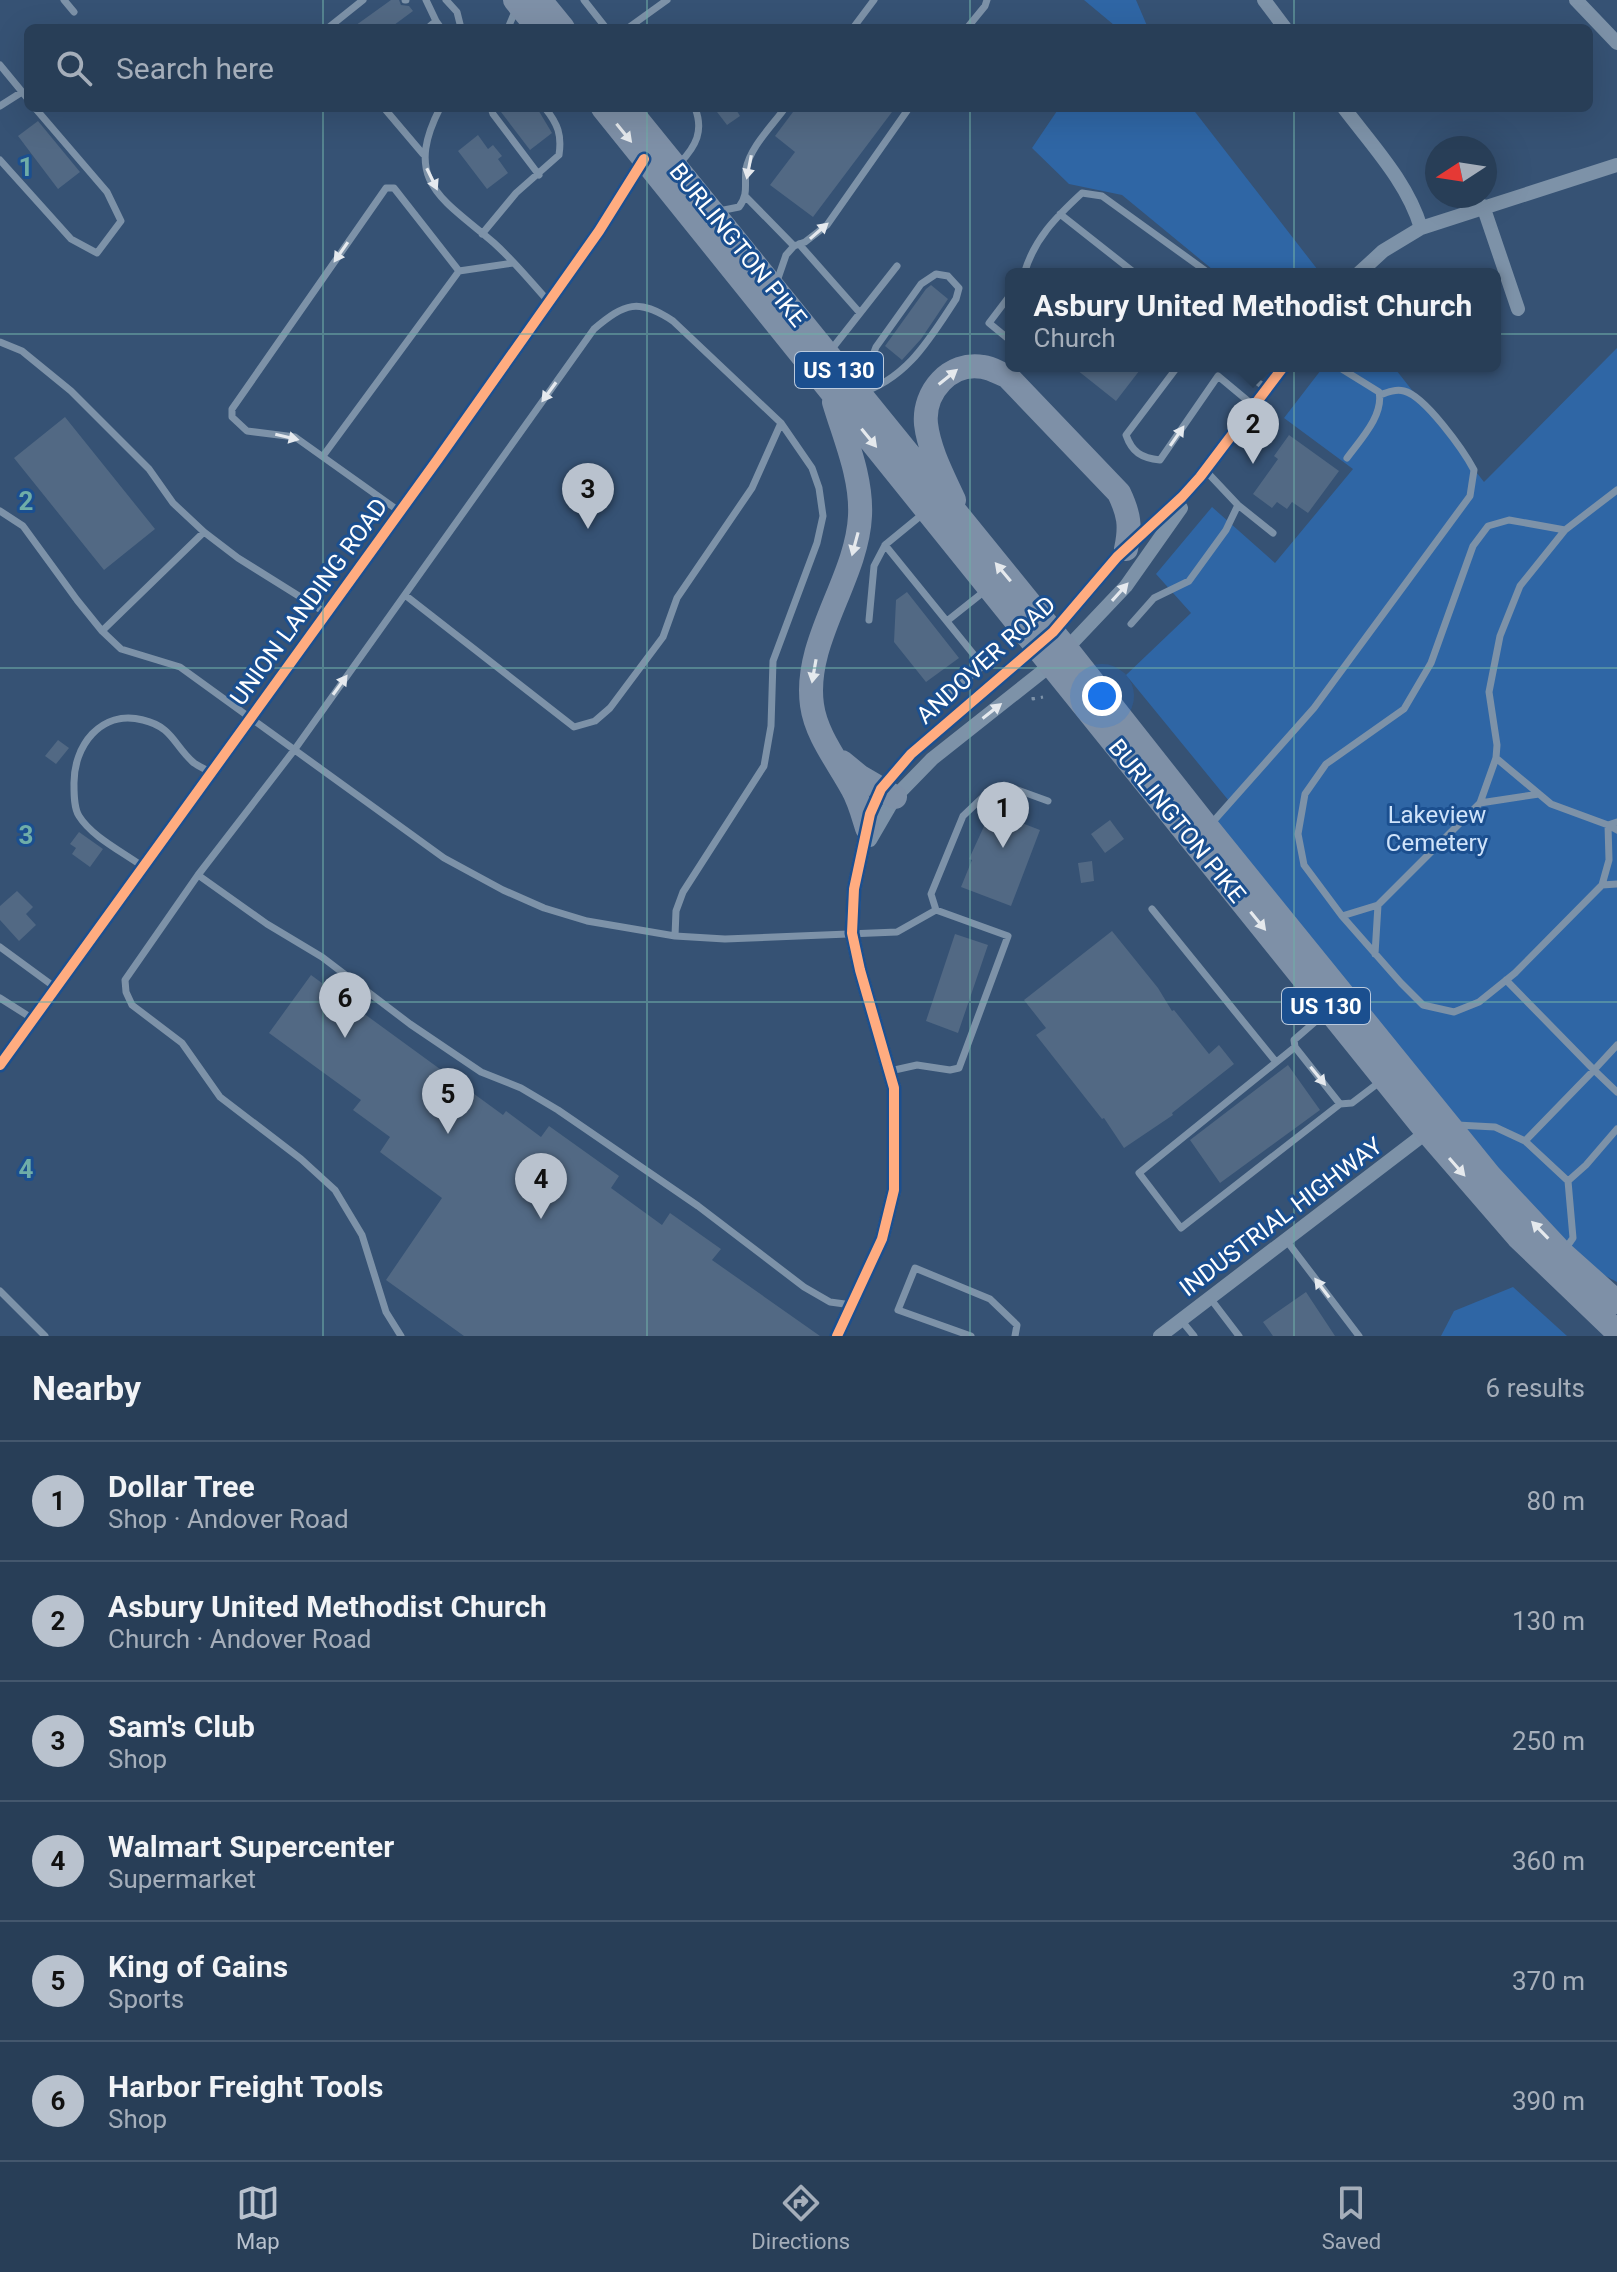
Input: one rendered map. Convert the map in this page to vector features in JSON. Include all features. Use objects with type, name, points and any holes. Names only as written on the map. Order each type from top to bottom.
[{"type":"highway","points":[[524,1],[536,24]]},
{"type":"highway","points":[[524,1],[557,24]]},
{"type":"highway","name":"BURLINGTON PIKE","points":[[606,112],[990,587],[1052,647],[1208,828],[1518,1237],[1617,1332]]},
{"type":"highway","name":"BURLINGTON PIKE","points":[[633,112],[964,524],[1052,647],[1384,1078],[1490,1176],[1562,1253],[1617,1302]]},
{"type":"highway","points":[[964,524],[931,446],[926,422],[930,397],[940,381],[956,369],[983,367],[1007,376],[1119,493],[1129,515],[1130,531],[1126,549]]},
{"type":"highway","points":[[829,387],[855,468],[860,492],[860,516],[857,541],[817,655],[811,680],[812,707],[854,792],[865,839]]},
{"type":"highway","points":[[834,756],[888,793]]},
{"type":"street","points":[[1264,0],[1282,24]]},
{"type":"street","points":[[1576,0],[1617,43]]},
{"type":"street","points":[[1347,112],[1395,175],[1421,228]]},
{"type":"street","name":"UNION LANDING ROAD","points":[[0,1065],[549,302],[644,159]]},
{"type":"street","points":[[1497,202],[1617,165]]},
{"type":"street","points":[[1365,268],[1383,251],[1421,228],[1477,208]]},
{"type":"street","points":[[1484,208],[1518,309]]},
{"type":"street","name":"ANDOVER ROAD","points":[[865,839],[911,754],[1052,647],[1126,586],[1203,474],[1280,372]]},
{"type":"street","name":"ANDOVER ROAD","points":[[865,839],[870,814],[888,793],[932,759],[1052,647],[1126,549],[1203,474]]},
{"type":"street","points":[[837,1336],[882,1239],[894,1190],[894,1088],[852,933],[854,889],[865,839]]},
{"type":"street","name":"INDUSTRIAL HIGHWAY","points":[[1160,1336],[1437,1128]]},
{"type":"lane","points":[[64,0],[74,12]]},
{"type":"lane","points":[[333,24],[363,0]]},
{"type":"lane","points":[[426,0],[438,24]]},
{"type":"lane","points":[[446,0],[457,12],[460,24]]},
{"type":"lane","points":[[584,0],[603,24]]},
{"type":"lane","points":[[634,24],[667,0]]},
{"type":"lane","points":[[856,24],[874,0]]},
{"type":"lane","points":[[970,24],[987,0]]},
{"type":"lane","points":[[510,24],[524,1]]},
{"type":"lane","points":[[0,65],[24,94]]},
{"type":"lane","points":[[0,106],[22,92]]},
{"type":"lane","points":[[0,160],[71,239],[97,253],[121,221],[107,192],[38,112]]},
{"type":"lane","points":[[387,112],[423,154]]},
{"type":"lane","points":[[438,112],[428,132],[423,154],[427,176],[449,207],[513,263],[549,302]]},
{"type":"lane","points":[[492,112],[539,175]]},
{"type":"lane","points":[[482,234],[516,193],[559,155],[561,139],[557,123],[548,112]]},
{"type":"lane","points":[[676,168],[695,147],[700,122],[696,112]]},
{"type":"lane","points":[[711,212],[739,207],[746,197],[746,169],[752,153],[782,112]]},
{"type":"lane","points":[[774,289],[786,255],[827,225],[906,112]]},
{"type":"lane","points":[[399,511],[295,437],[247,431],[232,417],[232,409],[386,188],[394,188],[459,271]]},
{"type":"lane","points":[[1026,268],[1049,225],[1082,193],[1102,196],[1194,268]]},
{"type":"lane","points":[[746,197],[797,245],[860,313]]},
{"type":"lane","points":[[1060,214],[1128,268]]},
{"type":"lane","points":[[323,456],[459,271],[513,263]]},
{"type":"lane","points":[[827,355],[897,266]]},
{"type":"lane","points":[[936,274],[948,276],[959,288],[956,299],[907,367],[895,378],[858,394],[876,347],[921,284],[936,274]]},
{"type":"lane","points":[[1005,302],[989,323],[1005,336]]},
{"type":"lane","points":[[401,1336],[386,1312],[362,1235],[335,1190],[301,1159],[220,1097],[182,1043],[132,1005],[125,980],[198,875],[295,749],[594,329],[616,311],[636,306],[653,308],[673,321],[781,423],[812,468],[823,516],[820,534],[773,661],[771,726],[764,766],[683,892],[676,911],[675,936]]},
{"type":"lane","points":[[0,342],[22,351],[71,391],[149,469],[173,503],[204,532],[238,558],[326,613]]},
{"type":"lane","points":[[1173,372],[1126,435],[1131,448],[1145,459],[1160,460],[1218,376],[1254,406]]},
{"type":"lane","points":[[1244,372],[1267,389]]},
{"type":"lane","points":[[1347,372],[1370,385],[1380,395],[1381,403],[1368,431],[1347,458]]},
{"type":"lane","points":[[1208,828],[1314,708],[1470,496],[1474,470],[1418,397],[1407,391],[1395,390],[1380,395]]},
{"type":"lane","points":[[405,595],[574,727],[595,721],[610,708],[663,637],[677,598],[752,488],[781,423]]},
{"type":"lane","points":[[1203,474],[1273,533]]},
{"type":"lane","points":[[1342,916],[1378,905],[1480,803],[1496,758],[1489,692],[1500,636],[1520,586],[1565,530],[1617,490]]},
{"type":"lane","points":[[1131,624],[1154,598],[1189,581],[1226,530],[1238,505]]},
{"type":"lane","points":[[869,620],[874,566],[885,545],[928,510]]},
{"type":"lane","points":[[0,511],[23,526],[102,631],[121,649],[180,667],[444,858],[544,908],[587,921],[675,936],[767,939],[897,932],[936,910],[1008,936],[959,1068],[950,1070],[917,1065],[890,1071]]},
{"type":"lane","points":[[1565,530],[1509,520],[1488,526],[1473,546],[1431,663],[1404,709],[1326,764],[1305,794],[1298,834],[1304,865],[1375,954],[1423,1005],[1454,1012],[1479,1002],[1506,980],[1602,885],[1609,860],[1608,825]]},
{"type":"lane","points":[[102,631],[204,532]]},
{"type":"lane","points":[[885,545],[983,666],[936,704]]},
{"type":"lane","points":[[947,621],[990,587]]},
{"type":"lane","points":[[142,866],[78,815],[74,776],[84,742],[95,729],[111,721],[129,717],[146,720],[176,738],[194,763],[210,772]]},
{"type":"lane","points":[[1496,758],[1551,804],[1617,830]]},
{"type":"lane","points":[[936,910],[931,894],[963,816],[984,796],[1004,785],[1048,801]]},
{"type":"lane","points":[[1480,803],[1539,794]]},
{"type":"lane","points":[[1608,825],[1617,822]]},
{"type":"lane","points":[[198,875],[267,924],[322,957],[410,1024],[481,1072],[521,1088],[558,1110],[698,1206],[804,1287],[830,1302],[853,1305]]},
{"type":"lane","points":[[1602,885],[1617,884]]},
{"type":"lane","points":[[1375,954],[1378,905]]},
{"type":"lane","points":[[1152,909],[1276,1062]]},
{"type":"lane","points":[[0,947],[56,988]]},
{"type":"lane","points":[[1506,980],[1617,1092]]},
{"type":"lane","points":[[0,998],[33,1019]]},
{"type":"lane","points":[[1329,1009],[1294,1040],[1295,1047],[1340,1104]]},
{"type":"lane","points":[[1525,1141],[1617,1045]]},
{"type":"lane","points":[[1295,1047],[1139,1173],[1181,1228],[1340,1104],[1352,1103],[1384,1078]]},
{"type":"lane","points":[[1437,1128],[1495,1127],[1525,1141],[1568,1181],[1573,1238],[1562,1253]]},
{"type":"lane","points":[[1568,1181],[1617,1129]]},
{"type":"lane","points":[[1286,1240],[1359,1336]]},
{"type":"lane","points":[[971,1336],[898,1310],[915,1268],[990,1299],[1017,1325],[1015,1336]]},
{"type":"lane","points":[[0,1291],[45,1336]]},
{"type":"lane","points":[[1210,1298],[1239,1336]]},
{"type":"lane","points":[[1181,1320],[1194,1336]]},
{"type":"path","points":[[1033,699],[1043,697]]},
{"type":"green space","points":[[1084,0],[1136,0],[1146,24],[1113,24]]},
{"type":"green space","points":[[1056,112],[1195,112],[1316,268],[1211,268],[1122,195],[1069,184],[1032,148]]},
{"type":"green space","name":"Lakeview Cemetery","points":[[1617,348],[1617,1282],[1562,1253],[1208,828],[1229,801],[1126,675],[1191,613],[1156,574],[1212,507],[1275,563],[1353,469],[1284,418],[1319,372],[1398,372],[1484,482]]},
{"type":"green space","points":[[1513,1287],[1567,1336],[1441,1336],[1454,1311]]},
{"type":"building","points":[[391,0],[399,0],[401,5],[409,6],[413,11],[395,24],[358,24]]},
{"type":"building","points":[[501,112],[539,112],[552,133],[530,150]]},
{"type":"building","points":[[717,112],[738,112],[740,116],[727,125]]},
{"type":"building","points":[[793,112],[892,112],[813,217],[770,185],[795,152],[775,136]]},
{"type":"building","points":[[38,121],[80,172],[58,189],[18,136]]},
{"type":"building","points":[[478,135],[488,149],[493,145],[502,156],[498,159],[508,173],[487,189],[458,151]]},
{"type":"building","points":[[931,285],[948,299],[921,339],[902,360],[885,346]]},
{"type":"building","points":[[1080,372],[1138,372],[1116,401]]},
{"type":"building","points":[[65,417],[155,529],[104,570],[14,458]]},
{"type":"building","points":[[1289,435],[1339,471],[1308,513],[1292,502],[1287,509],[1277,502],[1272,508],[1253,494],[1278,459],[1274,456]]},
{"type":"building","points":[[907,592],[959,658],[926,682],[894,642],[896,600]]},
{"type":"building","points":[[58,740],[69,748],[56,764],[45,756]]},
{"type":"building","points":[[991,811],[1040,830],[1011,906],[961,887],[972,860],[969,859]]},
{"type":"building","points":[[1110,820],[1124,839],[1105,853],[1091,834]]},
{"type":"building","points":[[79,832],[103,849],[90,867],[72,854],[76,848],[70,844]]},
{"type":"building","points":[[1092,861],[1094,881],[1081,883],[1078,863]]},
{"type":"building","points":[[17,891],[33,907],[26,914],[36,925],[19,941],[0,920],[0,906]]},
{"type":"building","points":[[1112,931],[1158,988],[1172,1011],[1209,1054],[1219,1045],[1234,1064],[1173,1115],[1124,1148],[1104,1118],[1036,1035],[1046,1028],[1024,1000]]},
{"type":"building","points":[[955,934],[988,945],[958,1033],[926,1021]]},
{"type":"building","points":[[311,975],[503,1115],[506,1111],[541,1137],[549,1126],[619,1176],[611,1188],[662,1225],[670,1213],[721,1249],[712,1260],[820,1336],[464,1336],[386,1280],[442,1198],[380,1152],[390,1137],[353,1110],[361,1100],[269,1033]]},
{"type":"building","points":[[1288,1065],[1320,1110],[1220,1183],[1190,1140]]},
{"type":"building","points":[[1306,1292],[1335,1336],[1273,1336],[1263,1322]]},
{"type":"cycle path","points":[[0,1065],[438,459],[599,231],[644,159]]},
{"type":"cycle path","points":[[837,1336],[882,1239],[894,1190],[894,1088],[852,933],[854,889],[870,814],[881,789],[911,754],[1053,632],[1117,557],[1182,497],[1279,372]]},
{"type":"place","name":"Asbury United Methodist Church","points":[[1253,464]]},
{"type":"place","name":"Sam's Club","points":[[588,529]]},
{"type":"place","name":"Dollar Tree","points":[[1003,848]]},
{"type":"place","name":"Harbor Freight Tools","points":[[345,1038]]},
{"type":"place","name":"King of Gains","points":[[448,1134]]},
{"type":"place","name":"Walmart Supercenter","points":[[541,1219]]}]
